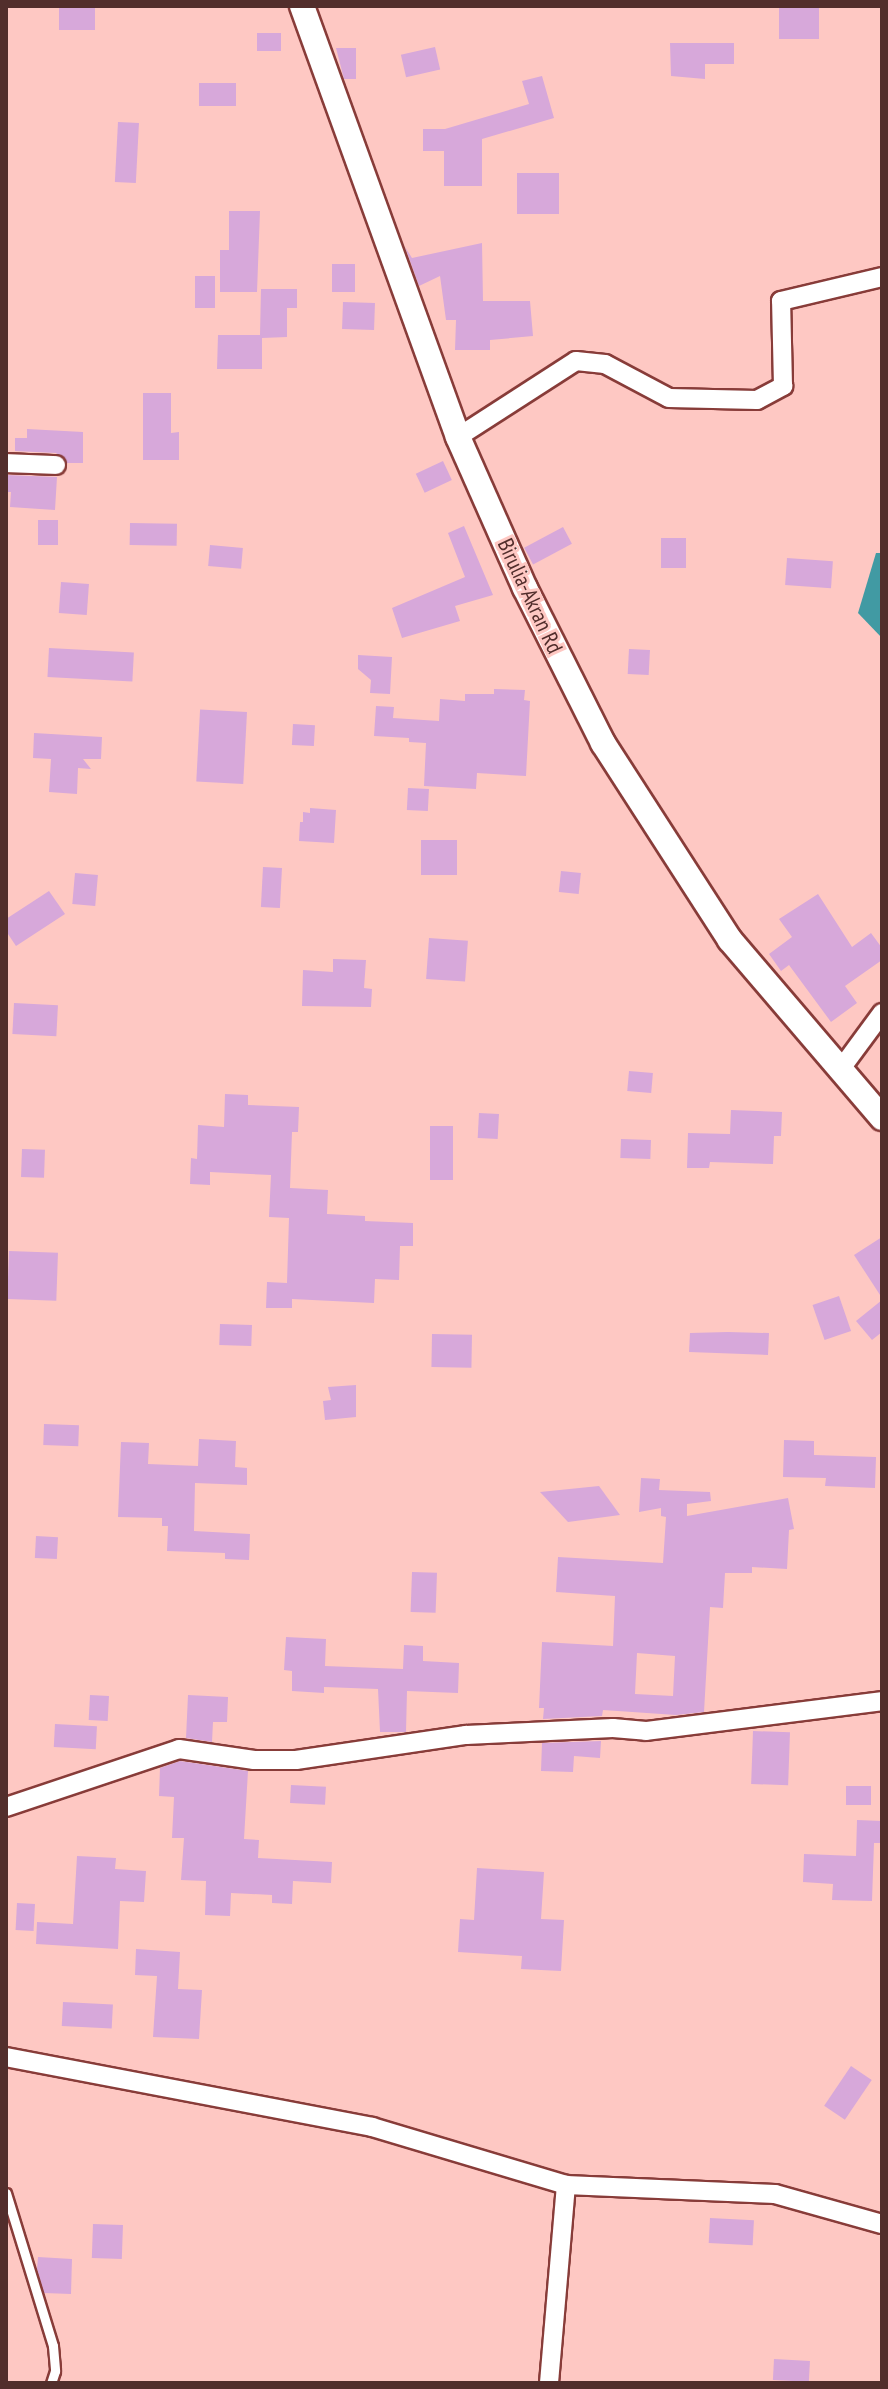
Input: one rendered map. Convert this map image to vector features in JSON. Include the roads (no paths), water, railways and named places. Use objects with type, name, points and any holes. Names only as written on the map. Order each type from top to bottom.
[{"type":"street","name":"Birulia-Akran Rd","points":[[302,6],[458,437],[525,588],[603,743],[730,940],[882,1118]]},
{"type":"street","points":[[458,437],[576,361],[605,364],[669,398],[757,400],[783,386],[781,301],[882,277]]},
{"type":"street","points":[[6,463],[56,465]]},
{"type":"street","points":[[840,1070],[882,1013]]},
{"type":"street","points":[[6,1807],[179,1749],[254,1760],[296,1760],[466,1735],[613,1728],[646,1731],[882,1701]]},
{"type":"street","points":[[6,2057],[372,2127],[566,2185],[775,2194],[882,2224]]},
{"type":"street","points":[[549,2383],[566,2185]]},
{"type":"lane","points":[[6,2193],[53,2346],[55,2371],[51,2383]]},
{"type":"water","points":[[876,553],[882,553],[882,638],[858,613]]}]
